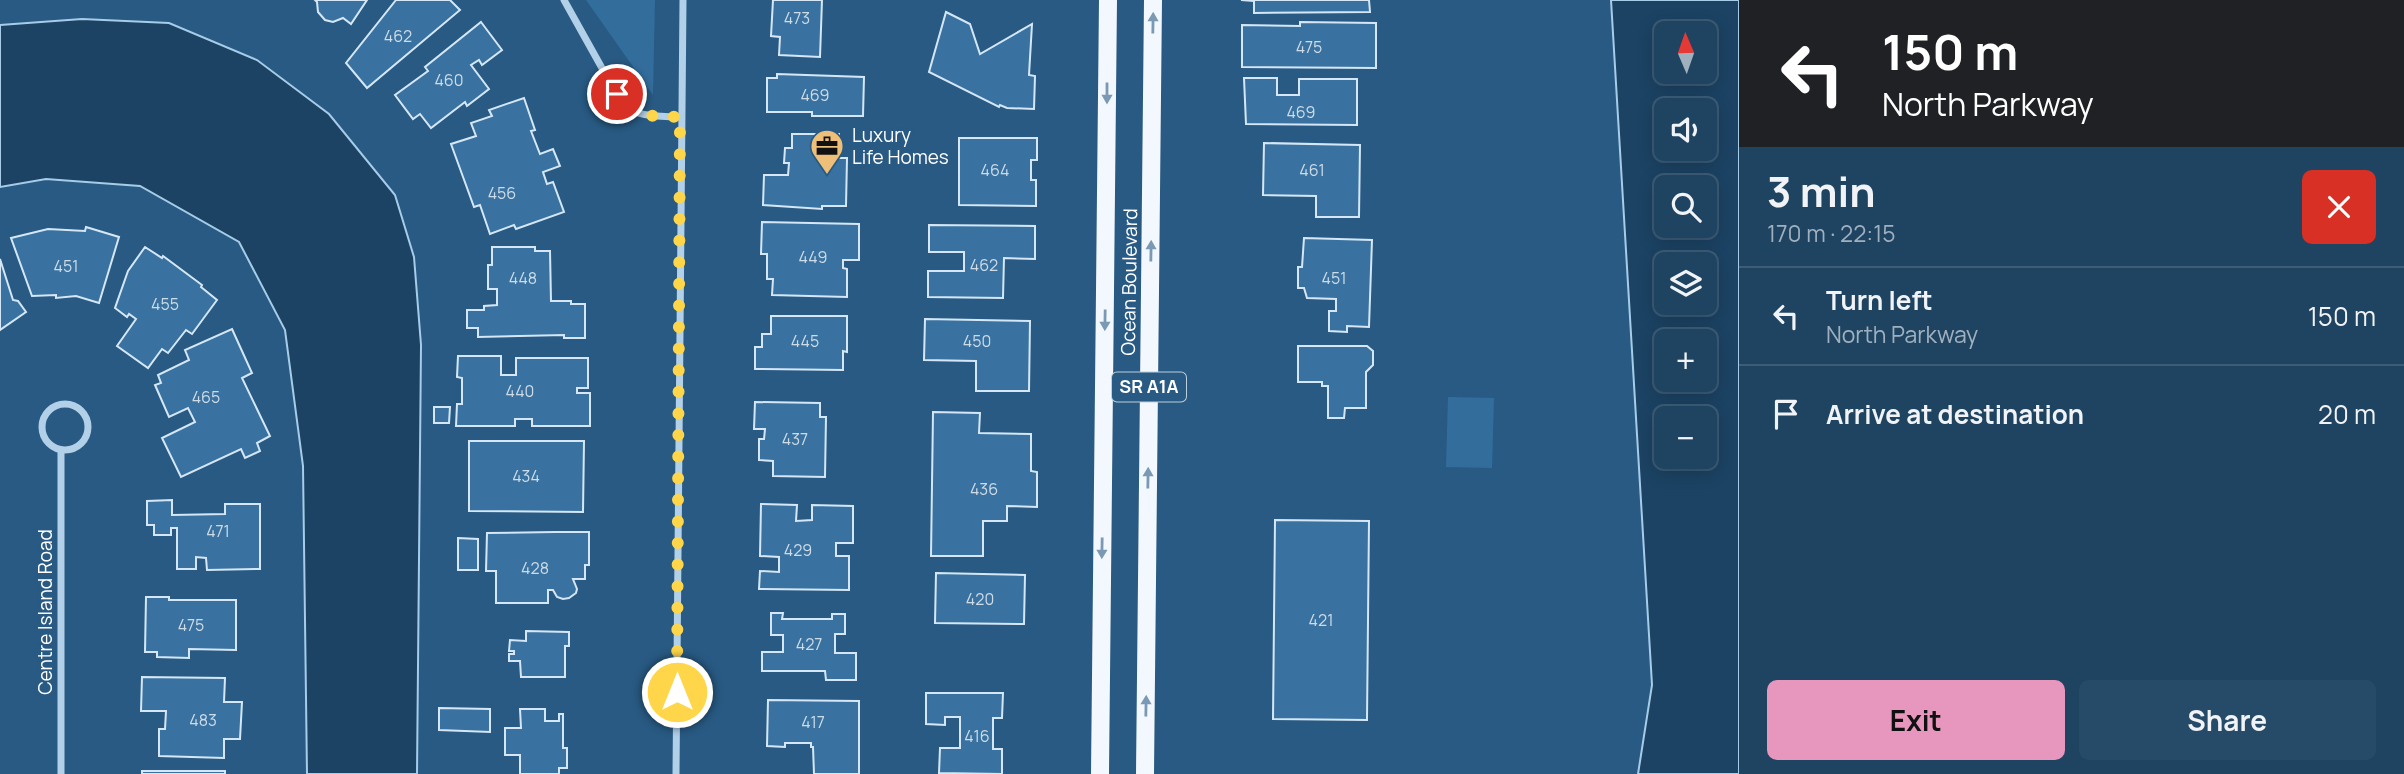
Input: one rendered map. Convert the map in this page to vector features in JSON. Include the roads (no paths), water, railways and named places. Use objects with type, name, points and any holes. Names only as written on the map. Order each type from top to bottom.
[{"type":"main road","name":"Ocean Boulevard","points":[[1100,774],[1108,0]]},
{"type":"main road","name":"Ocean Boulevard","points":[[1145,774],[1153,0]]},
{"type":"street","points":[[564,0],[626,107],[639,115],[680,117]]},
{"type":"street","points":[[676,774],[683,0]]},
{"type":"street","points":[[66,404],[80,409],[88,421],[89,429],[83,443],[61,451],[44,436],[43,421],[51,408],[66,404]]},
{"type":"street","name":"Centre Island Road","points":[[61,451],[61,774]]},
{"type":"place","name":"Luxury Life Homes","points":[[827,176]]}]
